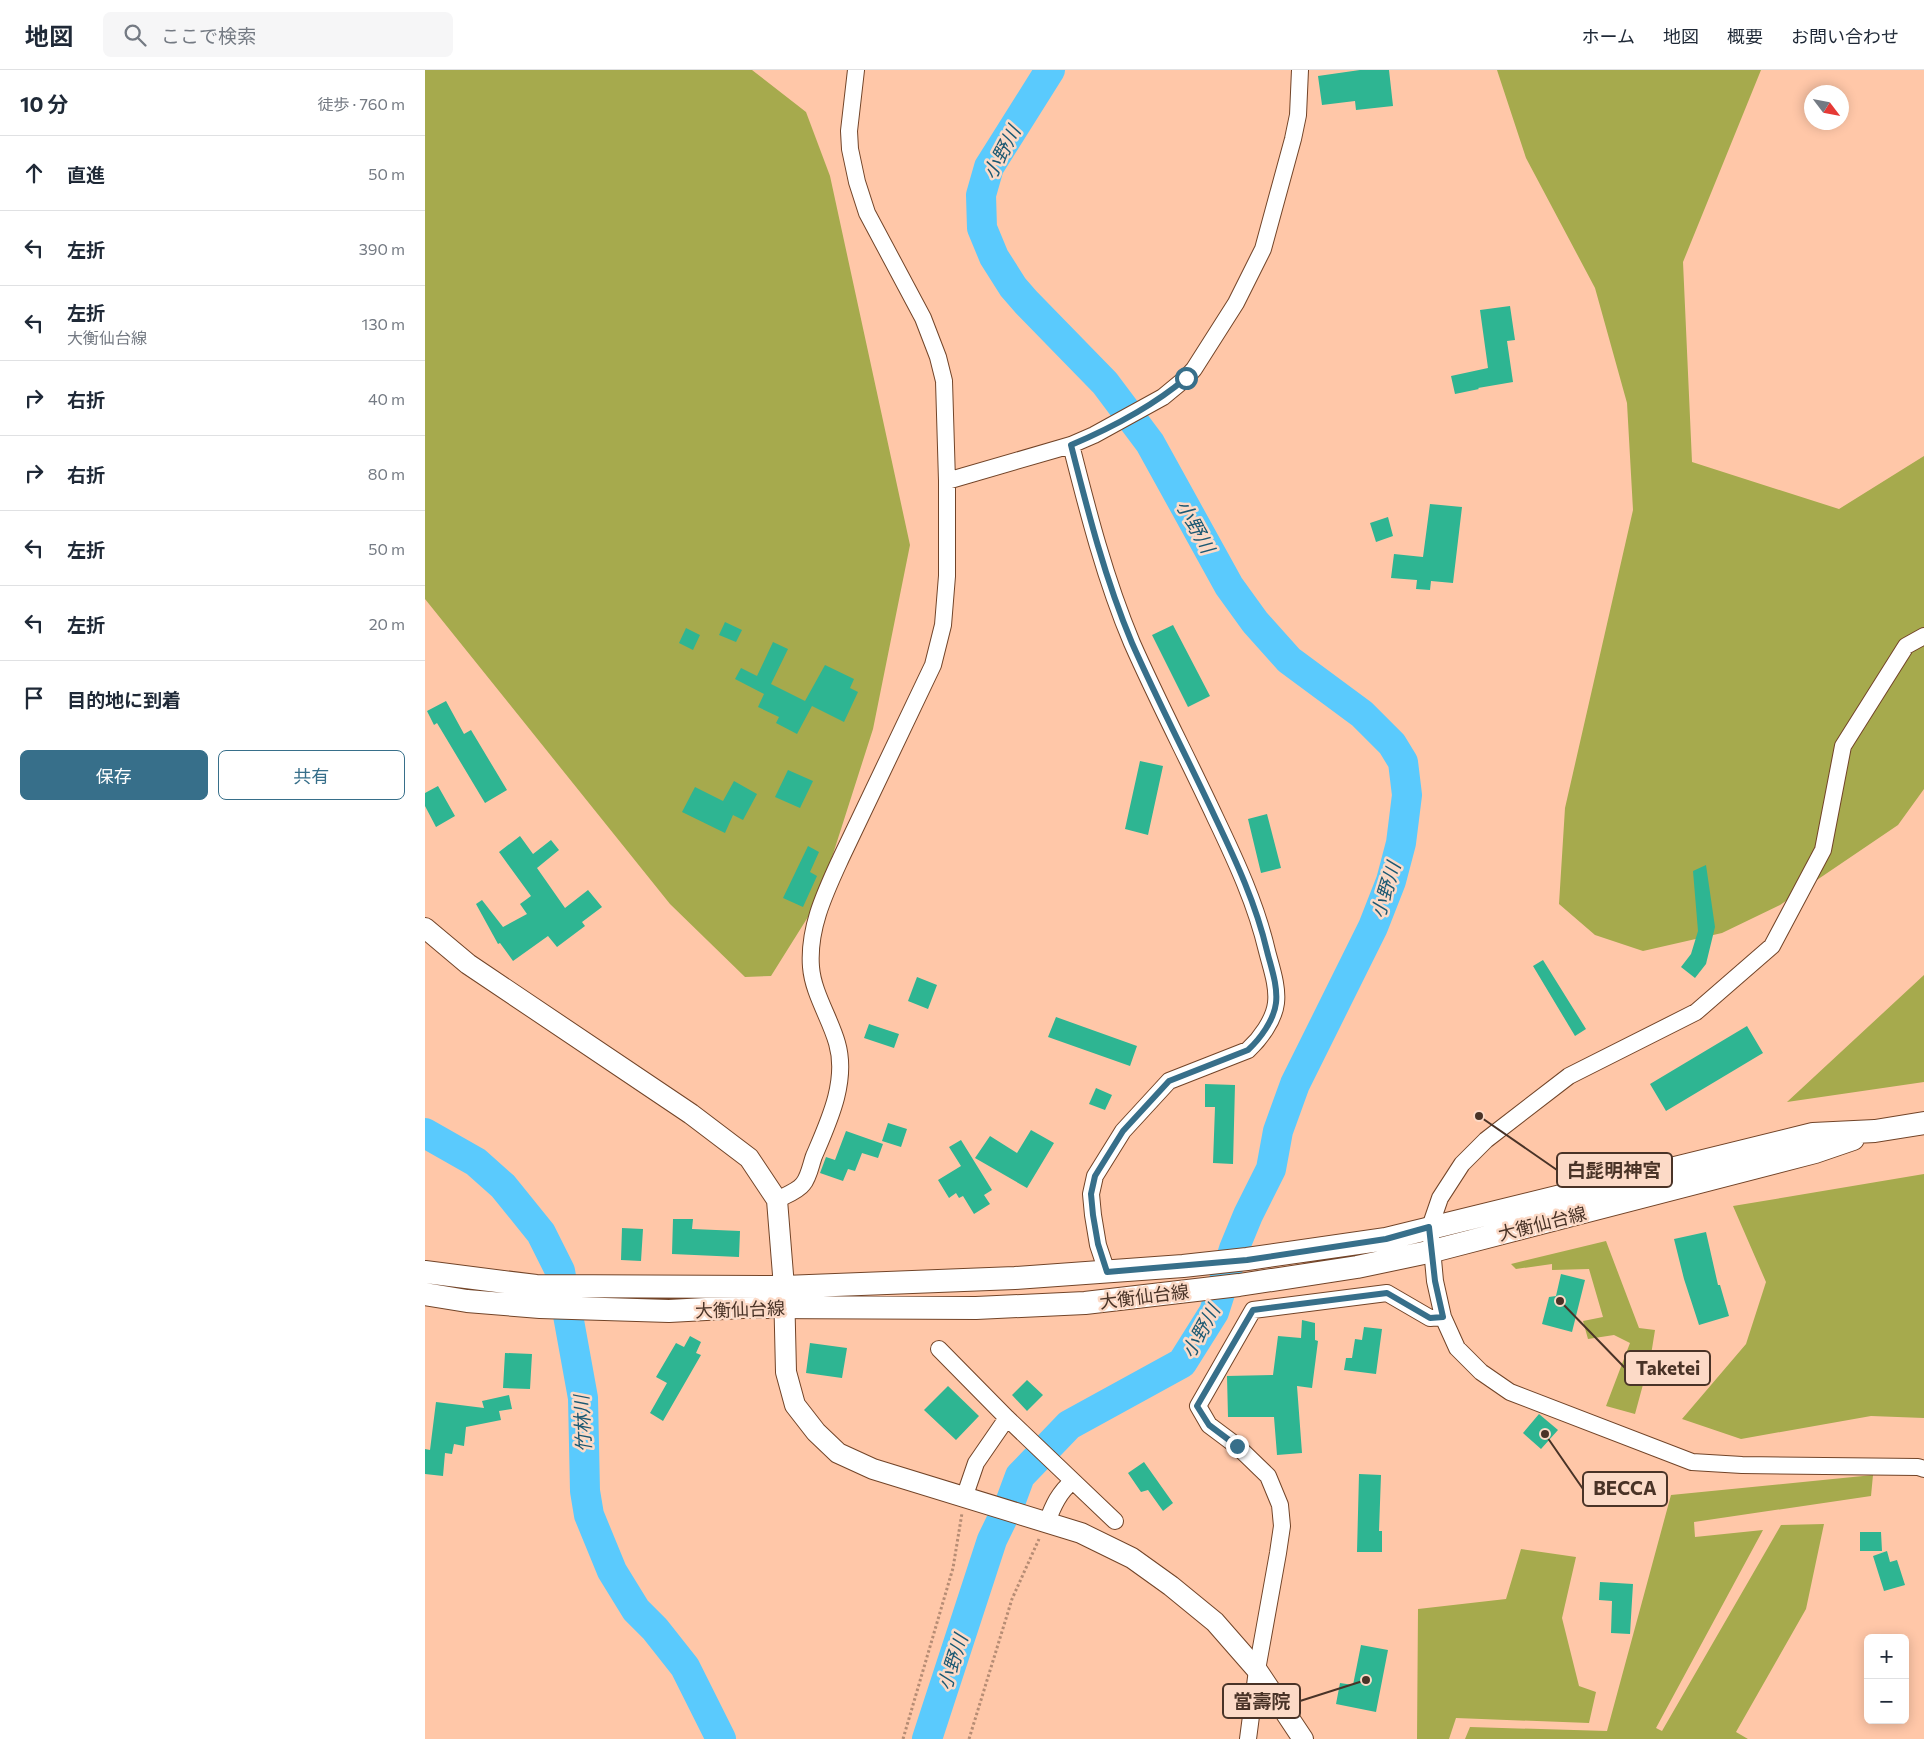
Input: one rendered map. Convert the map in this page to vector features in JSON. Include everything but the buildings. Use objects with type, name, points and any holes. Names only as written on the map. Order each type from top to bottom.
[{"type":"main road","name":"大衡仙台線","points":[[784,1297],[1247,1260],[1386,1239],[1813,1134],[1875,1131],[1924,1123]]},
{"type":"main road","name":"大衡仙台線","points":[[425,1294],[467,1301],[538,1297],[784,1297],[976,1308],[1085,1303],[1239,1285],[1357,1267],[1433,1251],[1815,1152],[1875,1131]]},
{"type":"main road","name":"大衡仙台線","points":[[425,1272],[538,1297]]},
{"type":"street","points":[[777,1200],[803,1185],[827,1126],[839,1084],[841,1066],[837,1043],[811,969],[813,931],[826,890],[936,657],[943,624],[947,576],[945,388],[938,356],[923,318],[867,213],[855,172],[850,149],[849,131],[856,70]]},
{"type":"street","points":[[947,481],[1071,445],[1105,430],[1177,386],[1194,369],[1236,303],[1263,249],[1298,115],[1300,70]]},
{"type":"street","points":[[1071,445],[1103,565],[1132,643],[1239,868],[1261,923],[1274,977],[1276,1002],[1273,1016],[1252,1047],[1169,1081],[1123,1131],[1109,1153],[1095,1176],[1091,1194],[1098,1244],[1107,1272]]},
{"type":"street","points":[[1924,636],[1906,646],[1843,746],[1823,850],[1772,946],[1696,1012],[1569,1076],[1486,1140],[1461,1164],[1440,1198],[1429,1227],[1435,1281],[1443,1317],[1457,1348],[1481,1372],[1510,1392],[1692,1462],[1742,1465],[1918,1467],[1924,1469]]},
{"type":"street","points":[[425,928],[469,964],[691,1114],[749,1158],[777,1200],[784,1297],[786,1372],[795,1405],[816,1432],[839,1453],[873,1469],[1040,1520],[1098,1541],[1140,1563],[1215,1622],[1257,1670],[1303,1739]]},
{"type":"street","points":[[1248,1739],[1257,1670],[1279,1554],[1282,1526],[1280,1505],[1268,1476],[1237,1446],[1209,1425],[1197,1406],[1253,1310],[1387,1293],[1430,1318],[1443,1317]]},
{"type":"street","points":[[939,1349],[1115,1521]]},
{"type":"street","points":[[971,1500],[976,1463],[1012,1422]]},
{"type":"street","points":[[1040,1520],[1063,1489],[1073,1481]]},
{"type":"path","points":[[903,1739],[971,1500]]},
{"type":"path","points":[[969,1739],[1012,1600],[1040,1520]]},
{"type":"green space","points":[[425,70],[752,70],[806,112],[830,176],[910,545],[873,729],[818,901],[771,976],[745,977],[670,904],[425,599]]},
{"type":"green space","points":[[1497,70],[1761,70],[1683,262],[1692,462],[1839,509],[1924,456],[1924,789],[1898,825],[1780,905],[1722,933],[1643,951],[1595,935],[1559,904],[1565,808],[1633,510],[1627,403],[1595,288],[1526,158]]},
{"type":"green space","points":[[1924,975],[1924,1082],[1787,1102]]},
{"type":"green space","points":[[1924,1174],[1924,1418],[1871,1416],[1741,1439],[1682,1419],[1746,1344],[1766,1282],[1733,1206]]},
{"type":"green space","points":[[1606,1241],[1639,1328],[1655,1330],[1651,1355],[1635,1414],[1606,1406],[1630,1343],[1614,1335],[1588,1339],[1583,1321],[1603,1317],[1589,1269],[1552,1270],[1552,1264],[1516,1269],[1511,1264]]},
{"type":"green space","points":[[1873,1475],[1871,1496],[1694,1522],[1695,1537],[1763,1530],[1656,1728],[1662,1731],[1781,1525],[1824,1524],[1806,1609],[1736,1732],[1748,1739],[1465,1739],[1470,1727],[1607,1731],[1671,1495]]},
{"type":"green space","points":[[1521,1549],[1576,1557],[1562,1618],[1579,1686],[1596,1692],[1589,1723],[1456,1718],[1449,1739],[1417,1739],[1418,1609],[1506,1599]]},
{"type":"waterway","name":"小野川","points":[[927,1739],[992,1540],[1010,1503],[1020,1476],[1069,1425],[1182,1363],[1214,1312],[1234,1249],[1248,1215],[1271,1169],[1278,1131],[1295,1084],[1373,927],[1391,881],[1401,843],[1407,795],[1403,762],[1392,744],[1362,714],[1289,660],[1255,622],[1229,586],[1150,443],[1105,383],[1013,287],[994,257],[982,228],[981,195],[989,167],[1050,70]]},
{"type":"waterway","name":"竹林川","points":[[425,1133],[476,1162],[503,1186],[541,1233],[560,1271],[583,1398],[585,1491],[589,1515],[612,1571],[636,1610],[655,1629],[685,1667],[721,1739]]},
{"type":"place","name":"白髭明神宮","points":[[1479,1116]]},
{"type":"place","name":"Taketei","points":[[1560,1301]]},
{"type":"place","name":"BECCA","points":[[1545,1434]]},
{"type":"place","name":"當壽院","points":[[1366,1680]]},
{"type":"route","points":[[1186,378],[1163,397],[1105,430],[1071,445],[1103,565],[1132,643],[1239,868],[1261,923],[1274,977],[1276,1002],[1273,1016],[1256,1043],[1248,1050],[1169,1081],[1123,1131],[1095,1176],[1091,1194],[1098,1244],[1107,1272],[1247,1260],[1386,1239],[1429,1227],[1435,1281],[1443,1317],[1430,1318],[1387,1293],[1253,1310],[1197,1406],[1209,1425],[1237,1446]]}]
